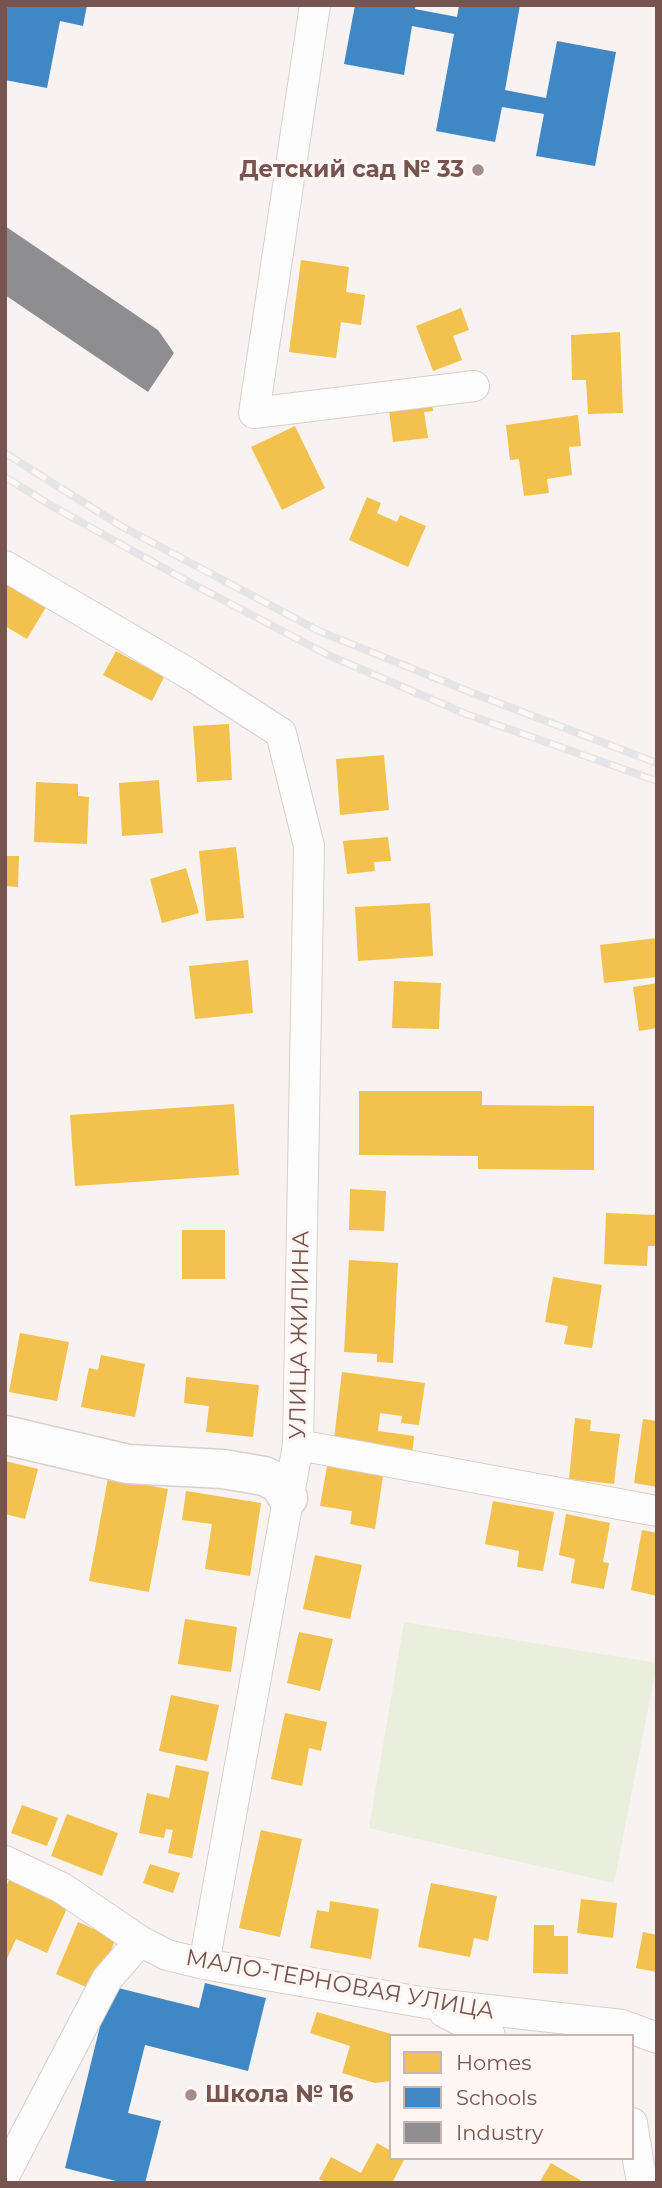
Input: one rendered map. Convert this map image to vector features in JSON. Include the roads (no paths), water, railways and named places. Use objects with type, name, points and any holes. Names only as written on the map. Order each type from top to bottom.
[{"type":"street","points":[[315,5],[254,413],[474,386]]},
{"type":"street","name":"УЛИЦА ЖИЛИНА","points":[[5,566],[255,714],[281,733],[309,846],[298,1445],[204,1964]]},
{"type":"street","points":[[5,1435],[128,1464],[223,1469],[264,1476],[279,1483],[288,1498]]},
{"type":"street","points":[[298,1445],[657,1511]]},
{"type":"street","name":"МАЛО-ТЕРНОВАЯ УЛИЦА","points":[[5,1861],[62,1888],[140,1941],[167,1955],[204,1964],[426,2003],[622,2025],[657,2038]]},
{"type":"street","points":[[5,2174],[107,1979],[140,1941]]},
{"type":"street","points":[[426,2003],[486,2034]]},
{"type":"street","points":[[634,2135],[642,2183]]},
{"type":"railway","points":[[5,453],[121,526],[319,631],[657,763]]},
{"type":"railway","points":[[5,477],[187,581],[328,655],[466,714],[657,781]]},
{"type":"place","name":"Детский сад № 33","points":[[478,170]]},
{"type":"place","name":"Школа № 16","points":[[191,2095]]}]
